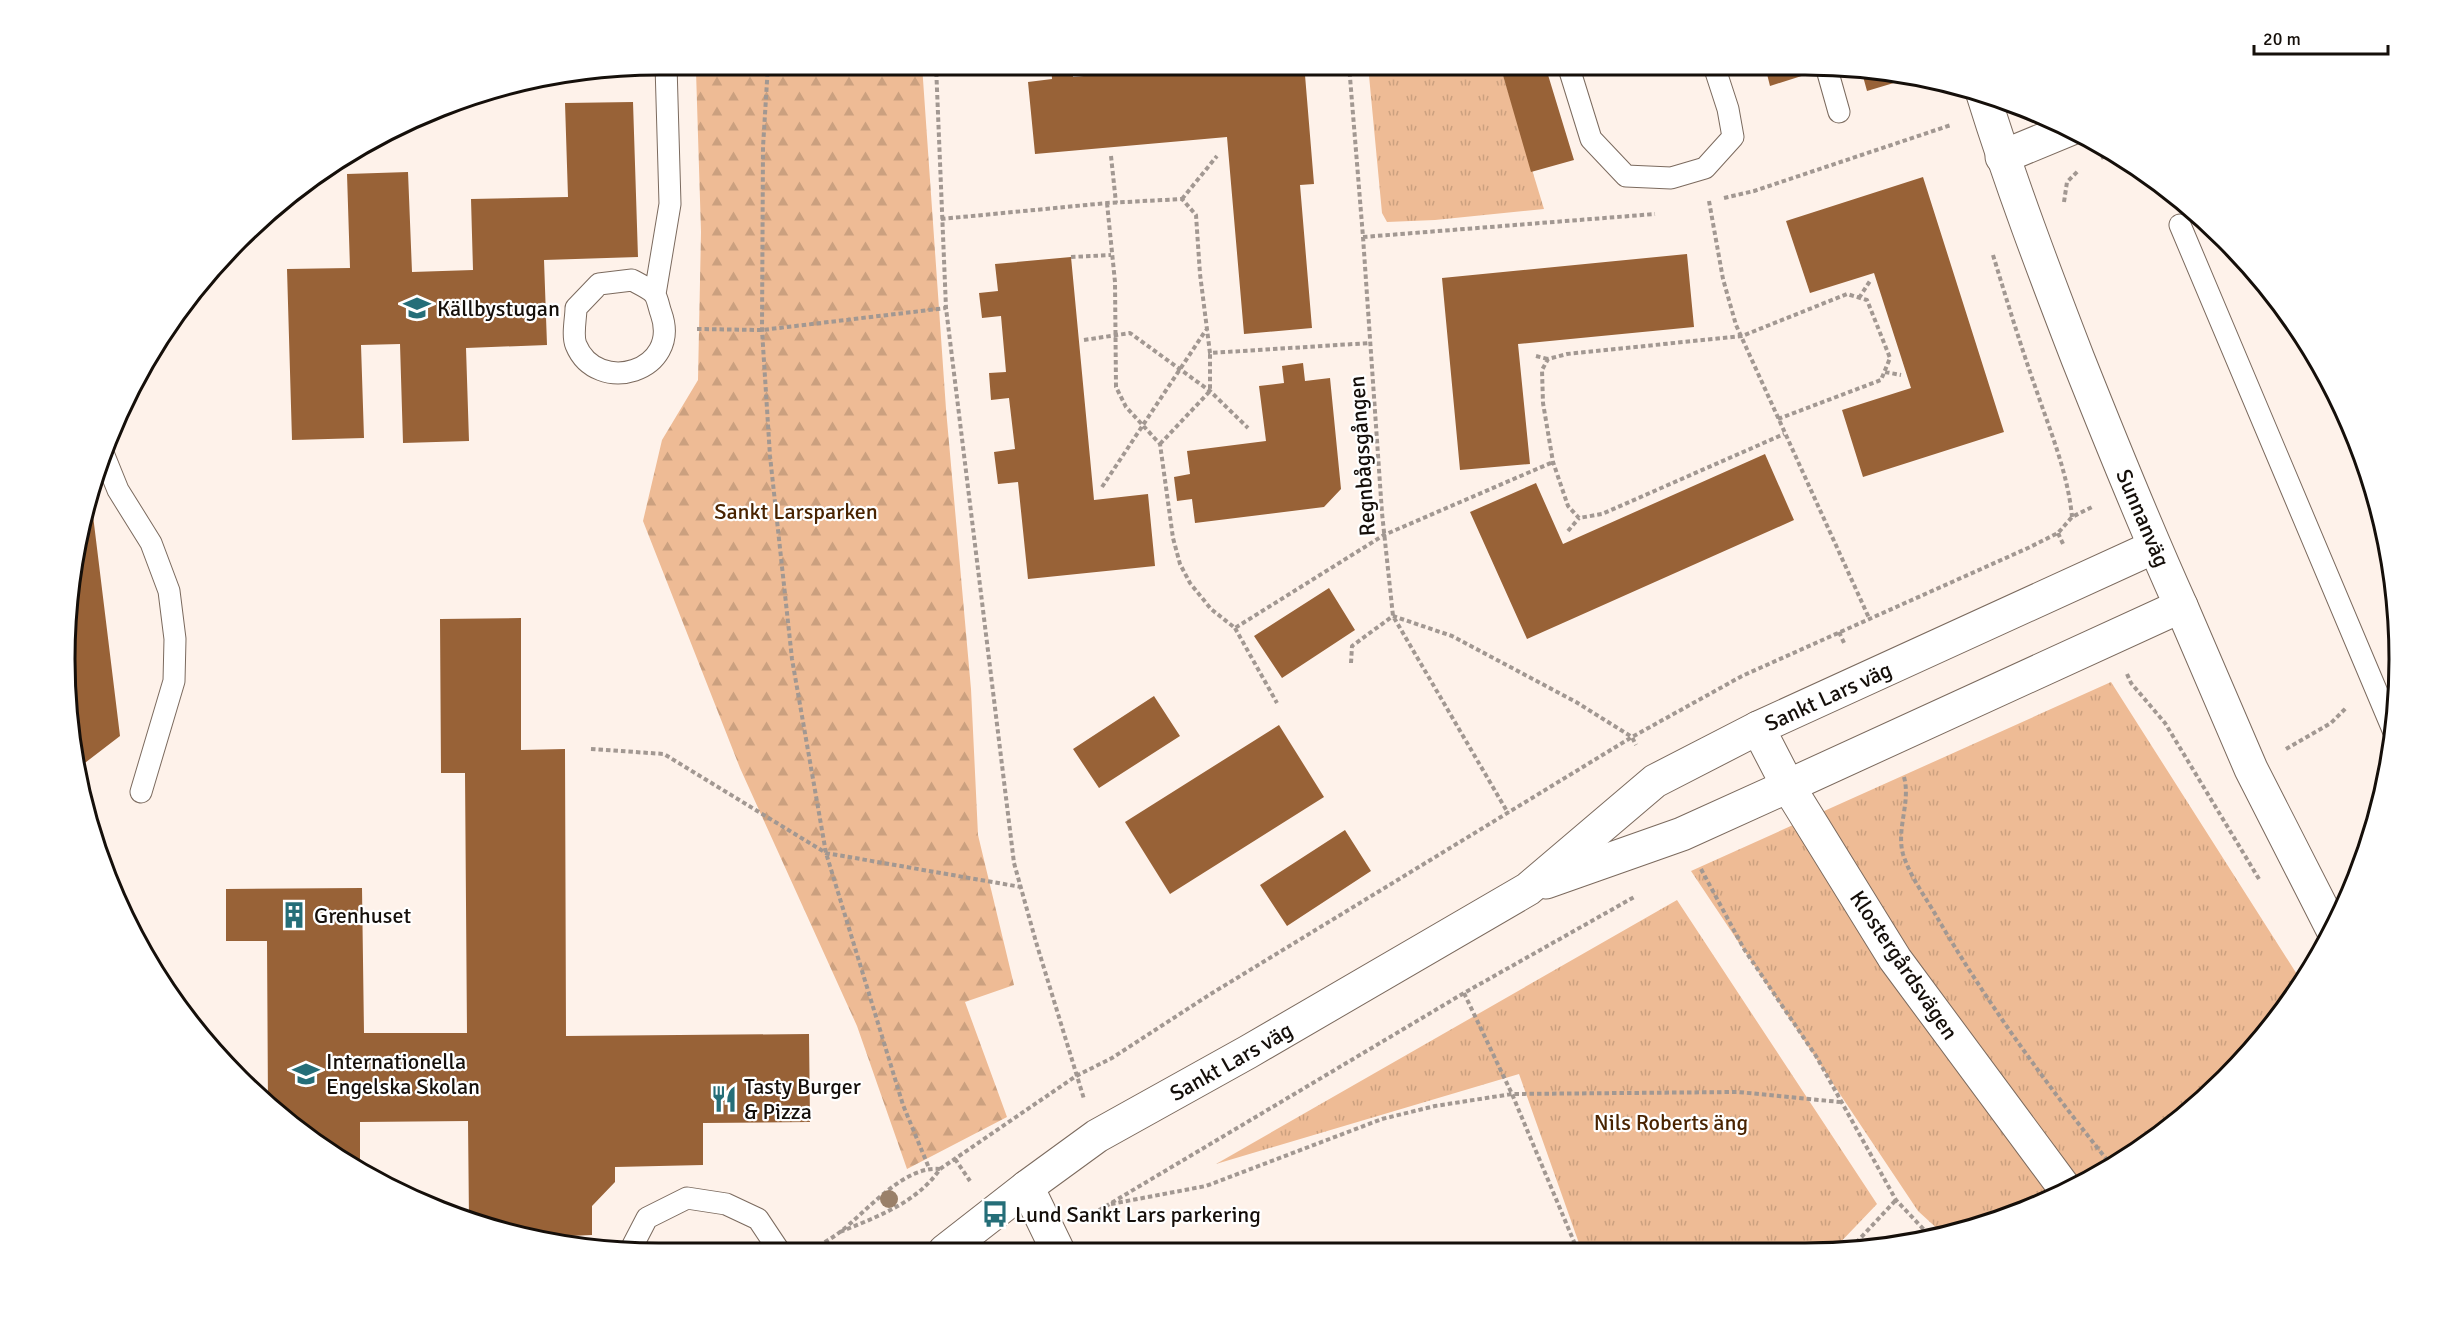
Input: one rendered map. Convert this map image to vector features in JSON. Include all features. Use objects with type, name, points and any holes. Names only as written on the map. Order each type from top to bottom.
[{"type":"street","name":"Sunnanväg","points":[[1986,104],[2002,157],[2034,246],[2154,547],[2251,769],[2330,914]]},
{"type":"street","points":[[2002,157],[2059,133]]},
{"type":"street","name":"Sankt Lars väg","points":[[955,1243],[1097,1136],[1248,1052],[1528,889],[1655,781],[1758,728],[2154,547]]},
{"type":"street","name":"Sankt Lars väg","points":[[1528,889],[1682,834],[2181,606]]},
{"type":"street","name":"Klostergårdsvägen","points":[[1758,728],[1788,786],[1895,959],[2061,1184]]},
{"type":"street","points":[[1027,1187],[1054,1243]]},
{"type":"lane","points":[[655,294],[632,280],[599,284],[576,308],[575,344],[589,363],[612,374],[638,370],[656,357],[667,329],[655,294],[670,204],[666,75]]},
{"type":"lane","points":[[1571,75],[1591,140],[1626,176],[1671,178],[1705,168],[1733,137],[1728,109],[1717,75]]},
{"type":"lane","points":[[1829,76],[1839,112]]},
{"type":"lane","points":[[2180,225],[2386,713]]},
{"type":"lane","points":[[108,465],[118,490],[152,543],[169,591],[175,639],[174,681],[141,792]]},
{"type":"lane","points":[[634,1242],[647,1218],[687,1198],[726,1204],[758,1219],[774,1243]]},
{"type":"path","points":[[767,75],[763,147],[762,330],[770,456],[792,659],[826,853],[903,1105],[929,1168]]},
{"type":"path","points":[[936,75],[946,308],[1014,863],[1076,1076]]},
{"type":"path","name":"Regnbågsgången","points":[[1350,75],[1384,535],[1394,616],[1509,813]]},
{"type":"path","points":[[1111,156],[1116,203]]},
{"type":"path","points":[[941,219],[1107,203],[1182,199],[1217,156]]},
{"type":"path","points":[[1705,168],[1723,279],[1742,336],[1784,434],[1869,618]]},
{"type":"path","points":[[1160,444],[1210,391],[1210,353],[1196,214],[1182,199]]},
{"type":"path","points":[[1107,203],[1115,282],[1116,387],[1126,407],[1160,444],[1173,538],[1180,564],[1190,583],[1211,609],[1235,628],[1277,703]]},
{"type":"path","points":[[840,1232],[894,1210],[935,1177],[940,1169],[1076,1076],[1112,1058],[1209,995],[1632,737],[1742,676],[2058,533],[2072,517],[2070,495],[2009,313],[1991,251]]},
{"type":"path","points":[[1071,256],[1111,255]]},
{"type":"path","points":[[1860,298],[1870,281]]},
{"type":"path","points":[[1536,356],[1548,359],[1566,354],[1742,336],[1846,294],[1867,300],[1890,358],[1881,380],[1778,419]]},
{"type":"path","points":[[667,329],[762,330],[946,308]]},
{"type":"path","points":[[1102,487],[1206,330]]},
{"type":"path","points":[[1084,340],[1130,333],[1210,391],[1248,428]]},
{"type":"path","points":[[1210,353],[1370,343]]},
{"type":"path","points":[[1548,359],[1542,370],[1543,402],[1553,462],[1568,506],[1580,518]]},
{"type":"path","points":[[1885,372],[1901,375]]},
{"type":"path","points":[[1568,531],[1580,518],[1612,510],[1784,434]]},
{"type":"path","points":[[1235,628],[1384,535],[1553,462]]},
{"type":"path","points":[[2058,533],[2081,580]]},
{"type":"path","points":[[1351,663],[1352,646],[1394,616],[1452,636],[1576,702],[1632,737]]},
{"type":"path","points":[[1839,632],[1860,681]]},
{"type":"path","points":[[2110,639],[2131,683],[2165,723],[2262,884]]},
{"type":"path","points":[[2251,769],[2331,723],[2374,681]]},
{"type":"path","points":[[1889,741],[1903,771],[1906,784],[1901,821],[1902,841],[1903,854],[1913,875],[1958,953],[2006,1026],[2107,1159]]},
{"type":"path","points":[[591,749],[664,754],[826,853],[1021,887]]},
{"type":"path","points":[[1696,861],[1744,949],[1816,1056],[1896,1200],[1925,1231]]},
{"type":"path","points":[[1644,891],[1464,993],[1107,1205],[1206,1186],[1382,1119],[1435,1106],[1512,1094],[1738,1092],[1840,1102]]},
{"type":"path","points":[[1464,993],[1512,1094],[1574,1243]]},
{"type":"path","points":[[955,1159],[974,1187]]},
{"type":"path","points":[[823,1243],[840,1232],[883,1192],[929,1168],[940,1169]]},
{"type":"path","points":[[1858,1240],[1896,1200]]},
{"type":"green space","name":"Sankt Larsparken","points":[[696,75],[923,75],[946,409],[971,689],[978,835],[1014,985],[965,1002],[1007,1117],[907,1169],[857,1026],[740,768],[643,521],[662,440],[698,380],[701,232]]},
{"type":"green space","points":[[1369,75],[1503,75],[1544,209],[1435,220],[1387,222],[1382,213]]},
{"type":"green space","points":[[2111,682],[2297,974],[2268,1015],[2218,1072],[2161,1122],[2129,1145],[2097,1165],[2028,1199],[1993,1212],[1936,1228],[1918,1211],[1691,871]]},
{"type":"green space","name":"Nils Roberts äng","points":[[1677,900],[1877,1204],[1841,1242],[1579,1243],[1519,1074],[1216,1164]]},
{"type":"building","points":[[1052,75],[1073,75],[1073,77],[1094,75],[1305,75],[1314,184],[1300,185],[1312,328],[1244,334],[1227,137],[1035,154],[1028,82],[1052,79]]},
{"type":"building","points":[[1503,75],[1548,75],[1574,160],[1531,172]]},
{"type":"building","points":[[1767,75],[1805,75],[1770,86]]},
{"type":"building","points":[[1863,78],[1896,82],[1867,91]]},
{"type":"building","name":"Källbystugan","points":[[633,102],[638,257],[544,260],[547,345],[466,348],[469,441],[403,443],[400,344],[361,345],[364,438],[292,440],[287,269],[350,268],[347,174],[408,172],[412,272],[473,270],[471,199],[568,197],[565,103]]},
{"type":"building","points":[[1923,177],[2004,432],[1863,477],[1842,410],[1911,388],[1874,273],[1810,293],[1786,221]]},
{"type":"building","points":[[1687,254],[1694,327],[1518,344],[1530,464],[1460,470],[1442,278]]},
{"type":"building","points":[[1071,257],[1094,500],[1148,494],[1155,566],[1028,579],[1018,482],[998,484],[994,452],[1015,449],[1009,398],[991,400],[989,373],[1006,372],[1001,316],[982,318],[979,293],[998,291],[995,264]]},
{"type":"building","points":[[1303,363],[1305,381],[1330,378],[1341,489],[1324,507],[1195,523],[1192,499],[1177,501],[1174,477],[1190,474],[1187,451],[1266,441],[1259,386],[1284,383],[1282,366]]},
{"type":"building","points":[[1765,454],[1794,520],[1527,639],[1470,512],[1536,483],[1563,544]]},
{"type":"building","points":[[93,516],[120,736],[84,763],[76,697],[76,621],[86,545]]},
{"type":"building","points":[[1329,588],[1355,630],[1282,678],[1254,636]]},
{"type":"building","name":"Grenhuset","points":[[521,618],[521,750],[565,749],[566,1036],[809,1034],[810,1122],[703,1123],[703,1165],[615,1167],[615,1182],[592,1206],[592,1235],[570,1236],[545,1232],[469,1211],[468,1121],[360,1122],[360,1161],[303,1122],[268,1092],[267,941],[226,941],[226,889],[362,888],[364,1033],[467,1033],[465,773],[441,773],[440,619]]},
{"type":"building","points":[[1154,696],[1180,736],[1099,788],[1073,749]]},
{"type":"building","points":[[1279,725],[1324,797],[1170,894],[1125,822]]},
{"type":"building","points":[[1345,830],[1371,871],[1287,926],[1260,885]]},
{"type":"place","name":"Källbystugan","points":[[417,308]]},
{"type":"place","name":"Grenhuset","points":[[294,915]]},
{"type":"place","name":"Internationella Engelska Skolan","points":[[306,1074]]},
{"type":"place","name":"Tasty Burger & Pizza","points":[[724,1099]]},
{"type":"place","name":"Lund Sankt Lars parkering","points":[[995,1214]]}]
